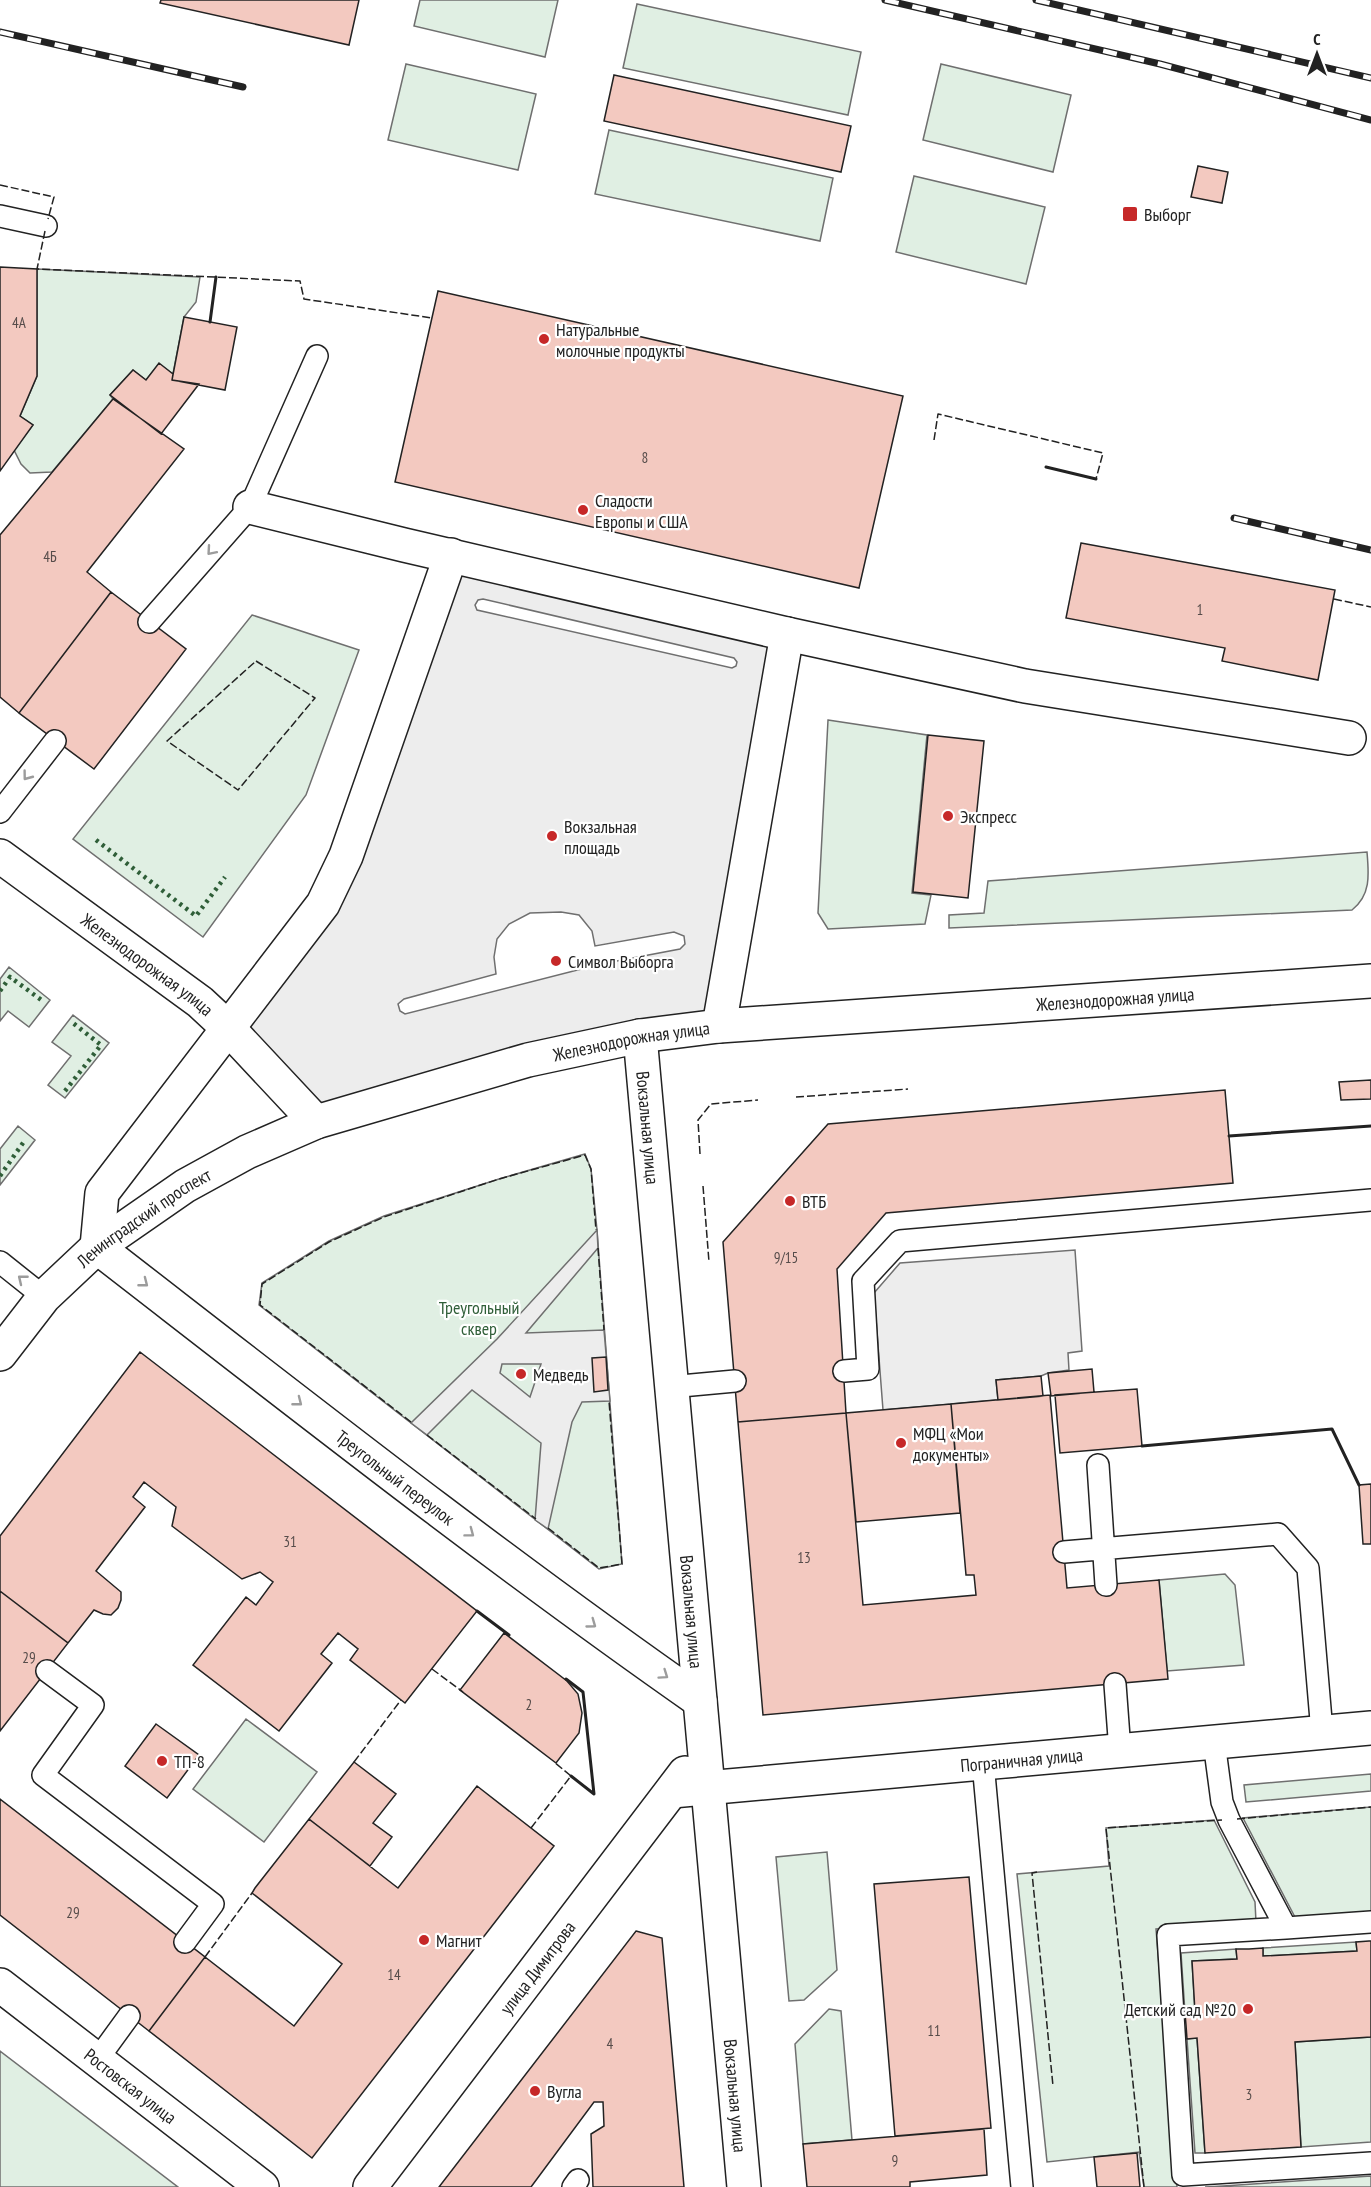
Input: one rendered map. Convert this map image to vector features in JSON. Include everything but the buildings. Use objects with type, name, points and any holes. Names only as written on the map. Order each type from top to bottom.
[{"type":"street","points":[[250,507],[787,634],[1025,686],[1349,738]]},
{"type":"street","points":[[97,1247],[102,1193],[323,904],[346,856],[451,555]]},
{"type":"street","points":[[719,1026],[787,634]]},
{"type":"street","name":"Железнодорожная улица","points":[[0,856],[200,1002],[229,1029],[316,1122],[528,1060],[640,1036],[719,1026],[1371,981]]},
{"type":"street","name":"Вокзальная улица","points":[[640,1036],[744,2187]]},
{"type":"street","name":"Ленинградский проспект","points":[[0,1354],[44,1297],[97,1247],[185,1186],[247,1152],[316,1122]]},
{"type":"street","name":"Треугольный переулок","points":[[97,1247],[593,1626],[700,1701]]},
{"type":"street","name":"Пограничная улица","points":[[672,1791],[1371,1728]]},
{"type":"street","name":"улица Димитрова","points":[[370,2187],[705,1748]]},
{"type":"street","name":"Ростовская улица","points":[[0,1985],[262,2187]]},
{"type":"lane","points":[[0,216],[46,226]]},
{"type":"lane","points":[[149,622],[250,507],[316,356]]},
{"type":"lane","points":[[0,812],[55,741]]},
{"type":"lane","points":[[844,1371],[868,1369],[863,1281],[900,1240],[1371,1200]]},
{"type":"lane","points":[[0,1262],[44,1297]]},
{"type":"lane","points":[[670,1387],[735,1381]]},
{"type":"lane","points":[[1098,1465],[1106,1585]]},
{"type":"lane","points":[[1064,1552],[1278,1534],[1308,1568],[1322,1732]]},
{"type":"lane","points":[[47,1671],[93,1705],[43,1775],[213,1904],[185,1942]]},
{"type":"lane","points":[[1115,1684],[1120,1751]]},
{"type":"lane","points":[[1214,1742],[1222,1802],[1228,1820],[1286,1928]]},
{"type":"lane","points":[[983,1763],[1022,2187]]},
{"type":"lane","points":[[1371,1922],[1168,1935],[1183,2175],[1371,2163]]},
{"type":"lane","points":[[97,2060],[129,2016]]},
{"type":"green space","points":[[420,0],[558,0],[545,57],[414,26]]},
{"type":"green space","points":[[637,4],[861,52],[848,115],[623,68]]},
{"type":"green space","points":[[406,64],[536,94],[518,170],[388,140]]},
{"type":"green space","points":[[941,64],[1071,95],[1053,172],[923,140]]},
{"type":"green space","points":[[609,130],[833,178],[820,241],[595,194]]},
{"type":"green space","points":[[914,176],[1045,207],[1026,284],[896,252]]},
{"type":"green space","points":[[37,269],[200,277],[196,302],[184,317],[173,374],[159,364],[146,380],[133,370],[110,395],[113,399],[52,472],[30,473],[21,464],[14,450],[33,425],[20,416],[37,376]]},
{"type":"green space","points":[[252,615],[359,650],[306,795],[203,937],[73,839]]},
{"type":"green space","points":[[828,720],[927,735],[912,893],[931,895],[925,924],[828,929],[818,913]]},
{"type":"green space","points":[[1367,852],[1366,891],[1352,910],[949,928],[949,915],[984,913],[988,881]]},
{"type":"green space","points":[[9,967],[50,1000],[29,1027],[8,1011],[0,1021],[0,979]]},
{"type":"green space","points":[[73,1015],[109,1043],[65,1098],[48,1085],[71,1056],[52,1042]]},
{"type":"green space","points":[[18,1126],[35,1140],[0,1185],[0,1149]]},
{"type":"green space","name":"Треугольный сквер","points":[[585,1154],[591,1169],[597,1230],[622,1564],[599,1569],[259,1305],[262,1283],[329,1241],[384,1216]]},
{"type":"green space","points":[[1225,1574],[1235,1585],[1244,1665],[1167,1671],[1159,1580]]},
{"type":"green space","points":[[246,1719],[317,1772],[264,1842],[193,1789]]},
{"type":"green space","points":[[1371,1774],[1371,1791],[1246,1802],[1244,1785]]},
{"type":"green space","points":[[1371,1807],[1371,1914],[1296,1919],[1243,1818]]},
{"type":"green space","points":[[1214,1820],[1255,1902],[1256,1922],[1156,1929],[1177,2187],[1144,2187],[1139,2152],[1047,2162],[1017,1874],[1109,1866],[1106,1828]]},
{"type":"green space","points":[[827,1852],[837,1970],[804,2000],[789,2001],[776,1857]]},
{"type":"green space","points":[[1356,1942],[1357,1951],[1263,1956],[1263,1948]]},
{"type":"green space","points":[[1236,1949],[1237,1959],[1192,1961],[1195,2012],[1185,2013],[1181,1953]]},
{"type":"green space","points":[[829,2009],[841,2011],[852,2140],[803,2144],[795,2044]]},
{"type":"green space","points":[[1371,2037],[1371,2142],[1301,2147],[1295,2042]]},
{"type":"green space","points":[[1197,2038],[1205,2153],[1195,2153],[1187,2039]]},
{"type":"green space","points":[[0,2051],[178,2187],[0,2187]]},
{"type":"green space","points":[[1371,2176],[1371,2187],[1205,2187],[1223,2186]]},
{"type":"shaded area","name":"Вокзальная площадь","points":[[451,555],[787,634],[719,1026],[316,1122],[229,1029],[323,904]],"holes":[[[483,599],[734,658],[737,662],[736,666],[732,668],[477,610],[475,605],[478,600]],[[561,912],[579,915],[592,931],[595,946],[674,932],[684,936],[685,944],[680,949],[601,964],[405,1014],[400,1011],[398,1004],[404,999],[496,974],[494,957],[497,939],[509,924],[530,913]]]},
{"type":"shaded area","points":[[597,1230],[598,1248],[526,1333],[604,1330],[610,1401],[582,1402],[572,1422],[548,1529],[535,1520],[541,1443],[472,1390],[427,1435],[411,1423],[497,1339]],"holes":[[[502,1364],[541,1364],[530,1397],[500,1373]]]},
{"type":"shaded area","points":[[1075,1250],[1082,1351],[1068,1353],[1069,1370],[1041,1376],[996,1380],[998,1400],[883,1410],[874,1293],[900,1263]]},
{"type":"railway","points":[[885,0],[1160,64],[1371,120]]},
{"type":"railway","points":[[1036,0],[1371,78]]},
{"type":"railway","points":[[0,32],[243,87]]},
{"type":"railway","points":[[1234,518],[1371,550]]},
{"type":"hedge","points":[[96,840],[196,916],[225,877]]},
{"type":"hedge","points":[[0,991],[10,977],[44,1002]]},
{"type":"hedge","points":[[65,1091],[101,1045],[73,1023]]},
{"type":"hedge","points":[[0,1176],[25,1140]]},
{"type":"fence","points":[[0,185],[54,197],[48,219]]},
{"type":"fence","points":[[45,231],[37,269],[300,281],[304,299],[432,318]]},
{"type":"fence","points":[[934,440],[938,414],[1103,453],[1096,479]]},
{"type":"fence","points":[[1334,599],[1371,607]]},
{"type":"fence","points":[[256,661],[315,698],[238,790],[167,741],[256,661]]},
{"type":"fence","points":[[796,1097],[908,1089]]},
{"type":"fence","points":[[700,1154],[698,1120],[711,1104],[758,1100]]},
{"type":"fence","points":[[411,1422],[260,1305],[262,1284],[329,1242],[384,1217],[499,1179],[585,1155],[591,1169],[596,1230]]},
{"type":"fence","points":[[703,1186],[709,1262]]},
{"type":"fence","points":[[598,1248],[604,1330]]},
{"type":"fence","points":[[548,1528],[599,1568],[622,1564],[609,1401]]},
{"type":"fence","points":[[427,1435],[536,1519]]},
{"type":"fence","points":[[432,1669],[463,1692]]},
{"type":"fence","points":[[354,1762],[401,1700]]},
{"type":"fence","points":[[531,1828],[571,1776],[554,1762]]},
{"type":"fence","points":[[1237,1819],[1371,1807]]},
{"type":"fence","points":[[1144,2187],[1106,1828],[1222,1820]]},
{"type":"fence","points":[[1037,1872],[1032,1873],[1053,2086]]},
{"type":"fence","points":[[205,1957],[252,1893]]},
{"type":"wall","points":[[210,322],[216,277]]},
{"type":"wall","points":[[1046,467],[1096,479]]},
{"type":"wall","points":[[1229,1136],[1371,1126]]},
{"type":"wall","points":[[1142,1446],[1332,1429],[1359,1485]]},
{"type":"wall","points":[[477,1611],[509,1635]]},
{"type":"wall","points":[[566,1679],[583,1692],[594,1794],[571,1776]]},
{"type":"place","name":"Выборг","points":[[1130,214]]},
{"type":"place","name":"Натуральные молочные продукты","points":[[544,339]]},
{"type":"place","name":"Сладости Европы и США","points":[[583,510]]},
{"type":"place","name":"Экспресс","points":[[948,816]]},
{"type":"place","name":"Вокзальная площадь","points":[[552,836]]},
{"type":"place","name":"Символ Выборга","points":[[556,961]]},
{"type":"place","name":"ВТБ","points":[[790,1201]]},
{"type":"place","name":"Медведь","points":[[521,1374]]},
{"type":"place","name":"МФЦ «Мои документы»","points":[[901,1443]]},
{"type":"place","name":"ТП-8","points":[[162,1761]]},
{"type":"place","name":"Магнит","points":[[424,1940]]},
{"type":"place","name":"Детский сад №20","points":[[1248,2009]]},
{"type":"place","name":"Вугла","points":[[535,2091]]}]
